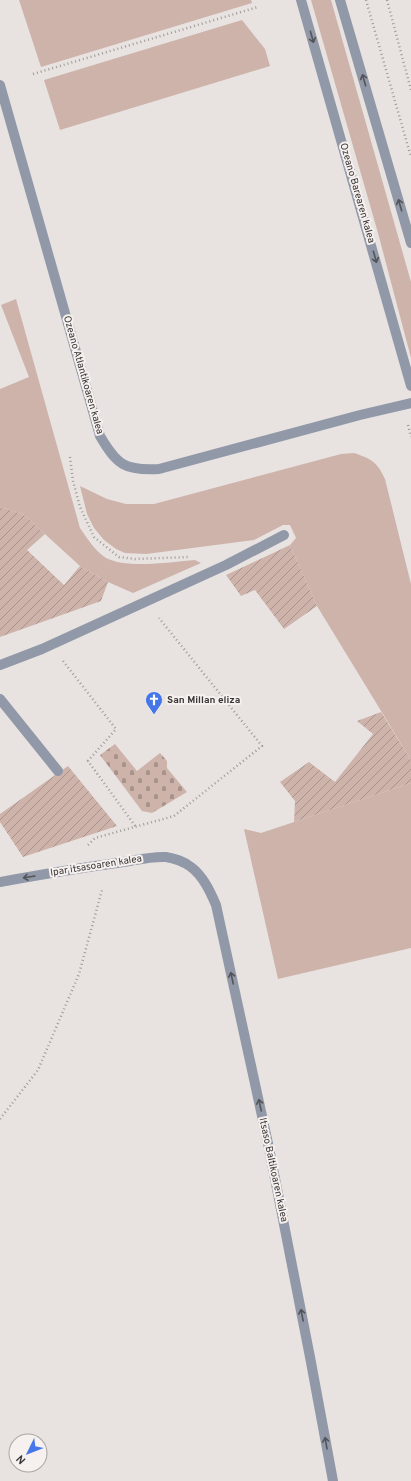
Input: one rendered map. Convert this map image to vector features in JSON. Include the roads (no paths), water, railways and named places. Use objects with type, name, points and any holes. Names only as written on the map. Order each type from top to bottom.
[{"type":"street","name":"Ozeano Barearen kalea","points":[[301,0],[411,386]]},
{"type":"street","points":[[340,0],[411,243]]},
{"type":"street","name":"Ozeano Atlantikoaren kalea","points":[[0,85],[100,436],[110,453],[121,464],[133,469],[159,469],[360,415],[411,403]]},
{"type":"street","points":[[0,665],[50,645],[226,565],[284,535]]},
{"type":"street","points":[[0,699],[58,772]]},
{"type":"street","name":"Ipar itsasoaren kalea","points":[[0,882],[166,857],[191,867]]},
{"type":"street","name":"Itsaso Baltikoaren kalea","points":[[191,867],[202,878],[216,905],[269,1148],[333,1481]]},
{"type":"place","name":"San Millan eliza","points":[[154,715]]}]
